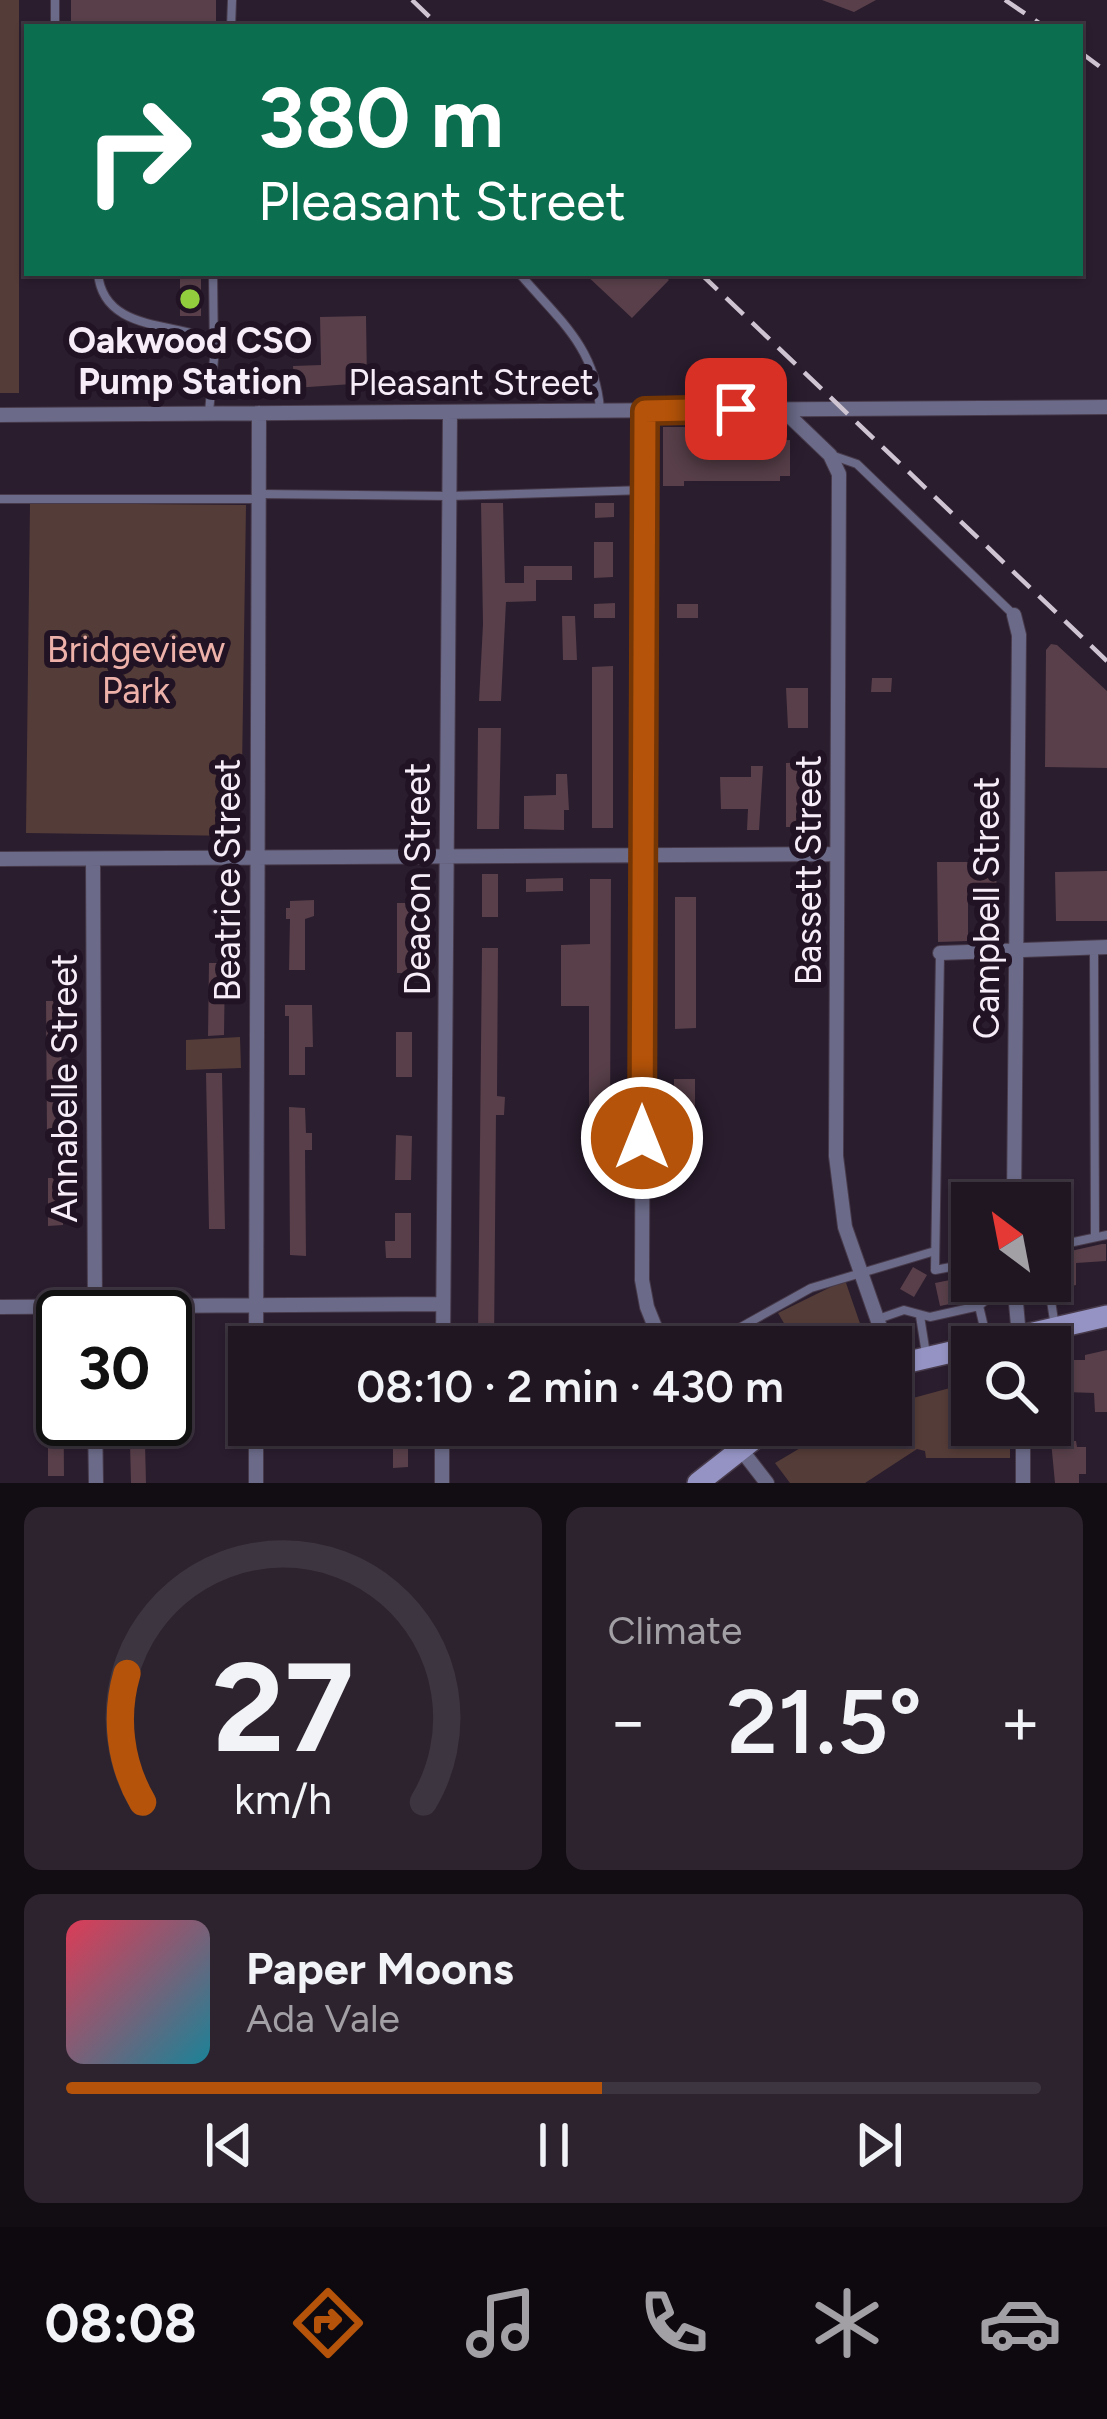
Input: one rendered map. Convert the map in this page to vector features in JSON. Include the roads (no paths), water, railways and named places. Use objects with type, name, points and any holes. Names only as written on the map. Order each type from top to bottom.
[{"type":"main road","points":[[1064,1326],[1107,1316]]},
{"type":"main road","points":[[912,1356],[951,1350]]},
{"type":"main road","points":[[698,1483],[743,1446]]},
{"type":"street","name":"Pleasant Street","points":[[0,415],[1107,406]]},
{"type":"street","points":[[781,408],[830,455]]},
{"type":"street","points":[[645,411],[642,1280],[654,1326]]},
{"type":"street","name":"Deacon Street","points":[[443,1326],[450,412]]},
{"type":"street","name":"Beatrice Street","points":[[256,1326],[260,413]]},
{"type":"street","name":"Bassett Street","points":[[830,455],[838,474],[836,1156],[845,1227],[879,1326]]},
{"type":"street","name":"Campbell Street","points":[[1014,615],[1018,635],[1014,1182]]},
{"type":"street","points":[[0,859],[837,854]]},
{"type":"street","name":"Annabelle Street","points":[[93,859],[95,1290]]},
{"type":"street","points":[[940,953],[1101,948]]},
{"type":"street","points":[[192,1308],[443,1304]]},
{"type":"street","points":[[0,1307],[36,1309]]},
{"type":"street","points":[[95,1446],[96,1483]]},
{"type":"street","points":[[256,1446],[256,1483]]},
{"type":"street","points":[[442,1446],[442,1483]]},
{"type":"street","points":[[1023,1446],[1023,1483]]},
{"type":"street","points":[[740,1448],[766,1483]]},
{"type":"lane","points":[[98,276],[105,297],[130,318],[152,328],[188,330],[213,340]]},
{"type":"lane","points":[[208,413],[212,276]]},
{"type":"lane","points":[[522,276],[586,352],[594,368],[600,410]]},
{"type":"lane","points":[[830,455],[856,464],[1014,615]]},
{"type":"lane","points":[[0,499],[645,490]]},
{"type":"lane","points":[[1095,1238],[1101,948]]},
{"type":"lane","points":[[940,953],[935,1270],[951,1267]]},
{"type":"lane","points":[[1071,1242],[1107,1235]]},
{"type":"lane","points":[[740,1326],[774,1306],[858,1271],[935,1251]]},
{"type":"lane","points":[[877,1319],[904,1310],[920,1316],[984,1302]]},
{"type":"lane","points":[[979,1306],[984,1326]]},
{"type":"lane","points":[[920,1316],[936,1353]]},
{"type":"railway","points":[[412,0],[437,24]]},
{"type":"railway","points":[[1005,0],[1041,24]]},
{"type":"railway","points":[[1083,54],[1107,72]]},
{"type":"railway","points":[[703,276],[1107,661]]},
{"type":"place","name":"Oakwood CSO Pump Station","points":[[190,299]]},
{"type":"park label","name":"Bridgeview Park","points":[[136,670]]}]
